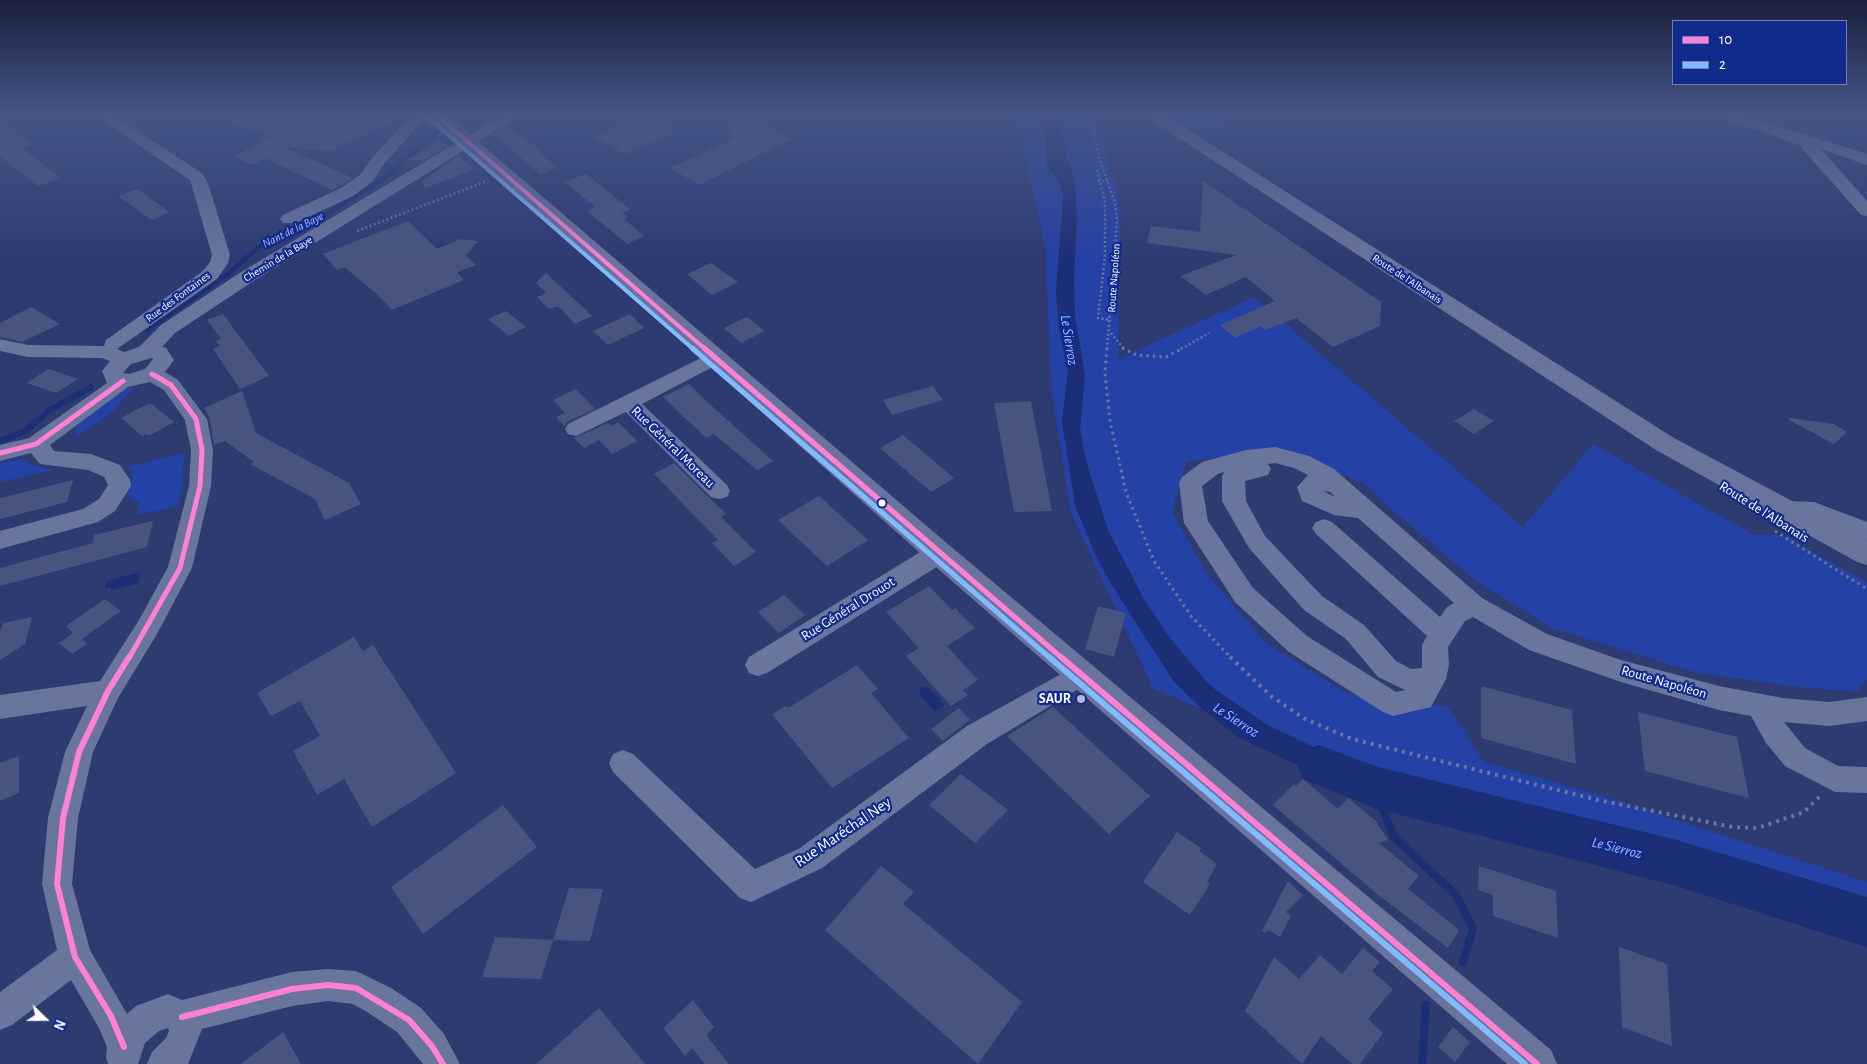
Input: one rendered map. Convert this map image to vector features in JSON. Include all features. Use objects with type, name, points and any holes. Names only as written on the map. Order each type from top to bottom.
[{"type":"main road","points":[[493,163],[939,553],[1537,1064]]},
{"type":"main road","name":"Route de l'Albanais","points":[[1228,163],[1541,366],[1665,444],[1782,510],[1867,554]]},
{"type":"main road","name":"Route de l'Albanais","points":[[1665,444],[1746,504],[1867,573]]},
{"type":"street","name":"Rue des Fontaines","points":[[133,359],[210,275],[219,263],[221,255],[200,183],[196,178],[173,163]]},
{"type":"street","points":[[289,219],[354,187],[367,177],[377,163]]},
{"type":"street","name":"Chemin de la Baye","points":[[0,453],[36,444],[59,429],[133,359],[144,338],[168,328],[245,278],[395,163]]},
{"type":"street","points":[[1825,163],[1867,211]]},
{"type":"street","points":[[133,359],[168,328]]},
{"type":"street","points":[[0,345],[28,351],[104,352],[133,359],[171,385],[196,419],[202,450],[200,486],[180,568],[148,627],[108,691],[78,752],[63,818],[57,884],[75,957],[111,1016],[124,1056]]},
{"type":"street","name":"Rue Général Moreau","points":[[576,429],[715,357]]},
{"type":"street","name":"Rue Général Moreau","points":[[628,402],[718,491]]},
{"type":"street","points":[[0,540],[90,516],[107,505],[120,486],[119,480],[112,471],[91,462],[48,458],[36,444]]},
{"type":"street","name":"Route Napoléon","points":[[1433,679],[1421,699],[1393,704],[1298,644],[1244,595],[1196,523],[1190,483],[1210,468],[1246,458],[1275,455],[1308,464],[1326,475],[1363,510],[1473,605],[1538,642],[1622,671],[1719,698],[1829,714],[1867,709]]},
{"type":"street","points":[[1335,484],[1313,476],[1262,469],[1233,476],[1234,501],[1257,542],[1313,603],[1355,632],[1387,669],[1409,680],[1433,679],[1436,666],[1435,645],[1456,614],[1473,605]]},
{"type":"street","points":[[1782,510],[1814,511],[1867,532]]},
{"type":"street","points":[[1324,528],[1442,635]]},
{"type":"street","name":"Rue Général Drouot","points":[[758,665],[939,553]]},
{"type":"street","name":"Rue Maréchal Ney","points":[[623,763],[751,887],[812,858],[977,735],[1081,674]]},
{"type":"street","points":[[0,707],[108,691]]},
{"type":"street","points":[[1759,705],[1776,734],[1795,757],[1835,780],[1867,780]]},
{"type":"street","points":[[0,1013],[75,957]]},
{"type":"street","points":[[124,1056],[133,1031],[148,1018],[168,1011],[176,1013],[176,1040],[248,1000],[292,989],[319,986],[356,988],[379,1000],[409,1020],[432,1046],[443,1064]]},
{"type":"street","points":[[111,1016],[148,1018]]},
{"type":"path","name":"Route Napoléon","points":[[1103,163],[1117,220],[1110,332],[1121,347],[1136,355],[1148,357],[1166,357],[1209,333]]},
{"type":"path","points":[[1098,170],[1098,181],[1105,202],[1106,255],[1098,318],[1111,320]]},
{"type":"path","points":[[356,231],[506,174]]},
{"type":"path","points":[[1098,181],[1108,181]]},
{"type":"shaded area","points":[[1027,163],[1109,163],[1121,209],[1118,359],[1254,297],[1523,527],[1593,444],[1754,535],[1783,535],[1867,582],[1867,678],[1857,692],[1799,687],[1697,673],[1552,628],[1476,581],[1384,503],[1366,485],[1317,463],[1266,451],[1186,462],[1172,512],[1206,573],[1266,643],[1346,693],[1448,707],[1484,762],[1590,792],[1867,882],[1867,947],[1832,933],[1442,816],[1153,688],[1071,513],[1052,395],[1045,246]]},
{"type":"shaded area","points":[[124,388],[133,388],[114,411],[78,436],[76,434],[76,427],[91,412]]},
{"type":"shaded area","points":[[185,453],[179,506],[137,515],[139,502],[126,497],[132,479],[132,472],[127,466]]},
{"type":"shaded area","points":[[25,459],[31,465],[54,470],[0,482],[0,463]]},
{"type":"water","points":[[1047,163],[1069,163],[1075,180],[1077,218],[1074,276],[1075,315],[1085,375],[1080,429],[1086,461],[1108,530],[1144,599],[1170,638],[1206,681],[1216,690],[1268,725],[1361,770],[1371,799],[1239,738],[1202,709],[1174,682],[1111,584],[1095,554],[1075,505],[1062,422],[1068,372],[1059,329],[1056,291],[1063,198],[1060,185],[1047,166]]},
{"type":"water","points":[[140,572],[138,583],[111,590],[110,588],[105,588],[107,581]]},
{"type":"water","points":[[921,687],[929,688],[945,705],[935,712],[919,694]]},
{"type":"building","points":[[8,163],[41,163],[61,178],[38,186]]},
{"type":"building","points":[[275,163],[319,163],[353,178],[332,190]]},
{"type":"building","points":[[449,163],[467,163],[475,169],[425,188],[422,181]]},
{"type":"building","points":[[527,163],[552,163],[558,168],[540,174]]},
{"type":"building","points":[[682,163],[744,163],[699,185],[670,168]]},
{"type":"building","points":[[586,174],[630,209],[622,213],[628,217],[624,219],[644,236],[627,244],[587,211],[596,207],[564,182]]},
{"type":"building","points":[[1203,181],[1381,302],[1380,326],[1333,347],[1296,318],[1266,330],[1261,326],[1235,338],[1220,325],[1275,301],[1246,277],[1206,295],[1180,276],[1236,255],[1147,243],[1151,226],[1200,232]]},
{"type":"building","points":[[137,189],[170,212],[152,220],[118,196]]},
{"type":"building","points":[[408,221],[437,249],[460,239],[478,241],[466,255],[476,265],[457,272],[464,280],[392,310],[377,294],[344,267],[337,270],[323,254]]},
{"type":"building","points":[[711,263],[738,282],[712,295],[687,274]]},
{"type":"building","points":[[546,273],[592,316],[575,324],[558,306],[549,309],[537,297],[546,293],[536,283]]},
{"type":"building","points":[[31,307],[60,324],[22,342],[0,337],[0,323]]},
{"type":"building","points":[[506,311],[526,327],[509,336],[488,319]]},
{"type":"building","points":[[223,314],[269,376],[240,389],[213,349],[220,346],[216,341],[221,339],[207,320]]},
{"type":"building","points":[[630,314],[644,328],[608,345],[593,331]]},
{"type":"building","points":[[747,317],[765,331],[741,343],[724,328]]},
{"type":"building","points":[[48,369],[78,379],[56,393],[27,383]]},
{"type":"building","points":[[689,384],[773,461],[757,470],[714,434],[706,438],[663,397]]},
{"type":"building","points":[[933,386],[943,400],[892,415],[883,400]]},
{"type":"building","points":[[576,389],[595,409],[567,422],[564,426],[556,417],[565,413],[553,400]]},
{"type":"building","points":[[242,391],[256,433],[349,483],[361,504],[325,520],[315,499],[250,464],[254,462],[225,441],[214,445],[209,416],[204,408]]},
{"type":"building","points":[[1031,401],[1052,511],[1014,512],[994,403]]},
{"type":"building","points":[[150,403],[174,422],[149,436],[146,434],[142,436],[121,418]]},
{"type":"building","points":[[1474,409],[1494,421],[1474,434],[1454,421]]},
{"type":"building","points":[[1790,418],[1834,424],[1847,432],[1834,444],[1789,420]]},
{"type":"building","points":[[618,422],[637,441],[612,454],[599,440],[584,448],[574,438],[608,423],[612,426]]},
{"type":"building","points":[[903,435],[954,478],[931,492],[880,448]]},
{"type":"building","points":[[674,463],[726,514],[721,517],[756,552],[734,566],[712,543],[718,540],[654,474]]},
{"type":"building","points":[[73,480],[67,502],[0,519],[0,498]]},
{"type":"building","points":[[819,496],[868,540],[827,566],[778,520]]},
{"type":"building","points":[[153,521],[147,547],[0,586],[0,568],[93,543],[94,535]]},
{"type":"building","points":[[929,586],[952,610],[955,608],[975,628],[947,646],[978,680],[963,690],[968,695],[951,706],[906,656],[919,648],[886,612]]},
{"type":"building","points":[[784,595],[805,615],[779,633],[758,612]]},
{"type":"building","points":[[105,599],[121,611],[82,639],[87,644],[72,654],[59,643],[73,633],[66,626]]},
{"type":"building","points":[[1098,606],[1126,613],[1114,657],[1085,649]]},
{"type":"building","points":[[32,617],[25,644],[0,660],[0,631],[3,623]]},
{"type":"building","points":[[354,637],[363,651],[373,645],[456,773],[372,827],[344,779],[317,795],[293,751],[320,736],[300,701],[271,716],[257,693]]},
{"type":"building","points":[[857,665],[878,689],[871,693],[909,738],[832,788],[772,714],[786,706],[788,708]]},
{"type":"building","points":[[1481,686],[1572,710],[1576,764],[1481,738]]},
{"type":"building","points":[[1053,707],[1150,796],[1109,834],[1007,736]]},
{"type":"building","points":[[959,708],[970,720],[943,741],[931,729]]},
{"type":"building","points":[[1638,712],[1737,737],[1749,798],[1645,771]]},
{"type":"building","points":[[19,756],[19,793],[0,801],[0,763]]},
{"type":"building","points":[[961,774],[1008,810],[975,843],[929,805]]},
{"type":"building","points":[[1303,779],[1338,809],[1348,798],[1376,821],[1388,840],[1379,843],[1419,876],[1408,889],[1459,930],[1448,948],[1377,894],[1273,805],[1294,784],[1296,786]]},
{"type":"building","points":[[503,805],[537,847],[423,934],[391,887]]},
{"type":"building","points":[[1177,832],[1201,848],[1199,851],[1217,864],[1207,882],[1210,884],[1190,915],[1143,882]]},
{"type":"building","points":[[881,866],[914,892],[903,904],[1022,1002],[978,1064],[825,930]]},
{"type":"building","points":[[1479,866],[1556,891],[1558,938],[1493,916],[1493,895],[1478,890]]},
{"type":"building","points":[[1288,881],[1303,895],[1286,912],[1291,916],[1280,937],[1268,930],[1265,933],[1262,931]]},
{"type":"building","points":[[569,888],[603,889],[590,941],[553,940]]},
{"type":"building","points":[[495,937],[553,940],[541,979],[482,977]]},
{"type":"building","points":[[1619,947],[1667,964],[1672,1046],[1622,1027]]},
{"type":"building","points":[[1363,948],[1380,962],[1372,971],[1393,989],[1368,1019],[1383,1033],[1360,1064],[1352,1064],[1321,1036],[1302,1064],[1245,1011],[1274,957],[1299,979],[1320,955],[1342,974]]},
{"type":"building","points":[[693,1000],[714,1027],[706,1035],[729,1064],[705,1064],[692,1048],[685,1056],[663,1028]]},
{"type":"building","points":[[599,1008],[645,1064],[536,1064]]},
{"type":"building","points":[[1453,1027],[1470,1042],[1455,1062],[1438,1047]]},
{"type":"building","points":[[283,1032],[301,1064],[241,1064]]},
{"type":"waterway","name":"Nant de la Baye","points":[[147,330],[228,274],[265,242],[308,225],[378,183],[401,163]]},
{"type":"waterway","name":"Nant de la Baye","points":[[0,441],[24,432],[50,410],[91,387]]},
{"type":"waterway","name":"Le Sierroz","points":[[1319,765],[1377,788],[1673,862],[1867,922]]},
{"type":"waterway","points":[[1377,788],[1381,805],[1394,837],[1456,895],[1473,929],[1463,962]]},
{"type":"waterway","points":[[1422,1064],[1426,1005]]},
{"type":"transit line","name":"2","points":[[480,163],[934,559],[1525,1064]]},
{"type":"transit line","name":"10","points":[[492,163],[939,553],[1537,1064]]},
{"type":"transit line","name":"10","points":[[124,1047],[111,1016],[75,957],[57,884],[63,818],[79,752],[108,691],[148,627],[180,568],[200,486],[202,450],[196,419],[171,385],[152,374]]},
{"type":"transit line","name":"10","points":[[0,453],[36,444],[123,381]]},
{"type":"transit line","name":"10","points":[[182,1017],[292,989],[328,985],[356,988],[409,1020],[432,1046],[443,1064]]},
{"type":"place","name":"SAUR","points":[[1081,699]]}]
